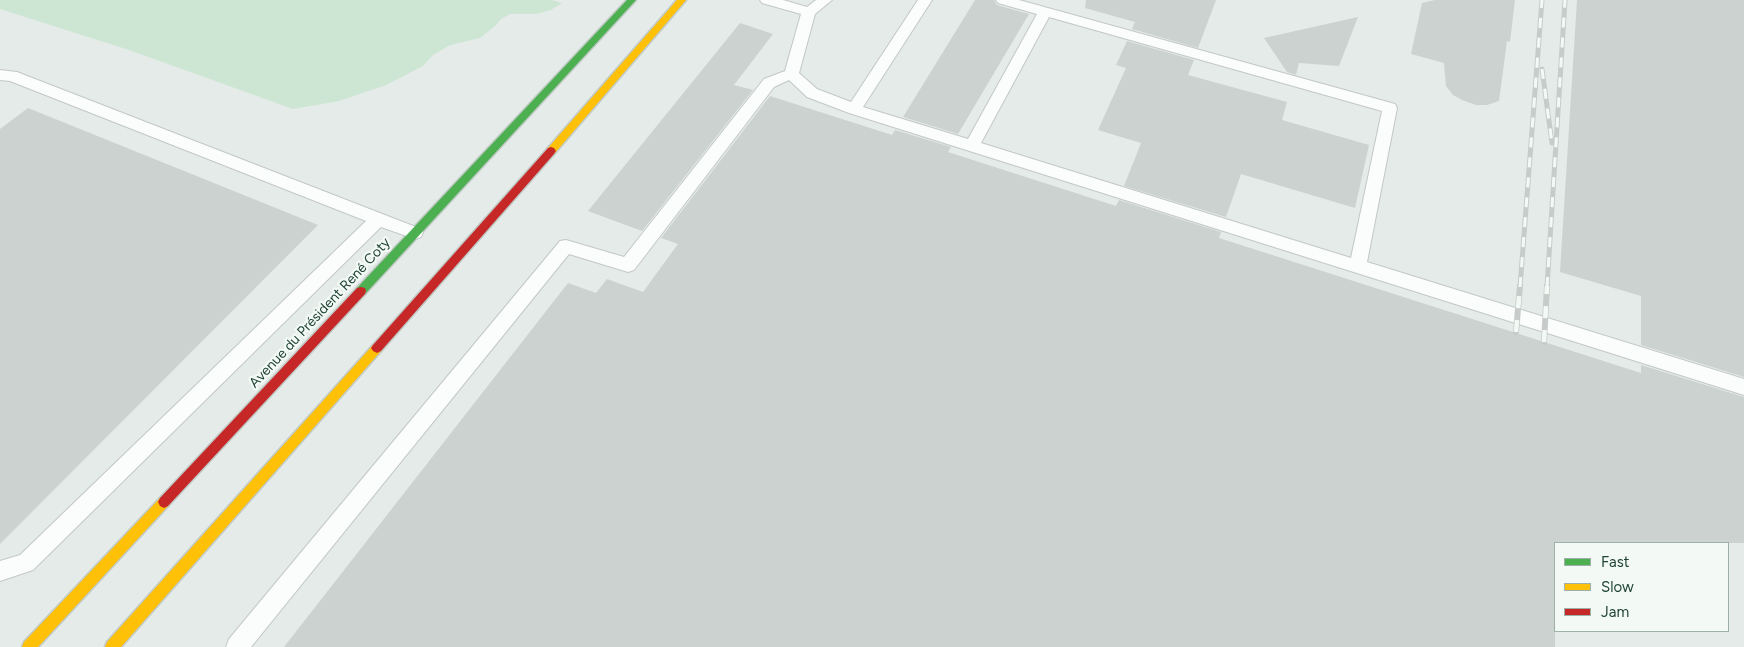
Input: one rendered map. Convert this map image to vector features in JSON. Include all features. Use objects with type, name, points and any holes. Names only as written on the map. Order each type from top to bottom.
[{"type":"main road","name":"Avenue du Président René Coty","points":[[29,647],[632,0]]},
{"type":"main road","points":[[112,647],[682,0]]},
{"type":"lane","points":[[767,0],[809,12]]},
{"type":"lane","points":[[791,74],[809,12],[825,0]]},
{"type":"lane","points":[[854,109],[925,0]]},
{"type":"lane","points":[[1003,0],[1390,108],[1358,266]]},
{"type":"lane","points":[[972,146],[1045,12]]},
{"type":"lane","points":[[791,74],[812,93],[854,109],[1744,387]]},
{"type":"lane","points":[[237,647],[566,246],[628,265],[769,82],[791,74]]},
{"type":"lane","points":[[0,75],[12,76],[415,234]]},
{"type":"lane","points":[[0,570],[26,564],[378,219]]},
{"type":"green space","points":[[0,0],[551,0],[562,3],[551,10],[536,14],[510,14],[501,19],[480,38],[450,45],[433,55],[423,66],[386,85],[339,101],[293,109],[129,50],[0,9]]},
{"type":"building","points":[[975,0],[994,0],[997,5],[1029,14],[958,134],[903,117]]},
{"type":"building","points":[[1086,0],[1216,0],[1198,48],[1132,29],[1135,22],[1085,8]]},
{"type":"building","points":[[1435,0],[1515,0],[1510,42],[1507,41],[1499,101],[1487,105],[1476,105],[1462,100],[1453,95],[1446,86],[1444,63],[1411,54],[1422,3]]},
{"type":"building","points":[[1577,0],[1744,0],[1744,377],[1641,345],[1641,296],[1560,272]]},
{"type":"building","points":[[1358,17],[1339,66],[1299,63],[1296,75],[1287,72],[1264,38]]},
{"type":"building","points":[[740,23],[773,34],[734,85],[753,90],[642,231],[588,211]]},
{"type":"building","points":[[1127,41],[1194,60],[1188,75],[1287,102],[1282,120],[1369,145],[1355,208],[1241,174],[1226,217],[1124,186],[1141,143],[1098,130],[1126,68],[1116,65]]},
{"type":"building","points":[[770,96],[892,135],[895,130],[951,147],[948,152],[1116,206],[1119,200],[1221,232],[1219,238],[1641,373],[1641,365],[1744,397],[1744,543],[1554,542],[1555,647],[284,647],[568,283],[596,293],[607,279],[643,292],[678,244],[661,238]]},
{"type":"building","points":[[28,108],[318,225],[0,544],[0,129]]},
{"type":"railway","points":[[1520,287],[1542,0]]},
{"type":"railway","points":[[1547,287],[1565,0]]},
{"type":"railway","points":[[1542,69],[1552,143]]},
{"type":"railway","points":[[1516,332],[1520,286]]},
{"type":"railway","points":[[1544,342],[1547,286]]},
{"type":"traffic: fast","points":[[361,291],[632,0]]},
{"type":"traffic: slow","points":[[551,151],[682,0]]},
{"type":"traffic: slow","points":[[112,647],[377,348]]},
{"type":"traffic: slow","points":[[29,647],[164,502]]},
{"type":"traffic: jam","points":[[377,348],[551,151]]},
{"type":"traffic: jam","points":[[164,502],[361,291]]}]
